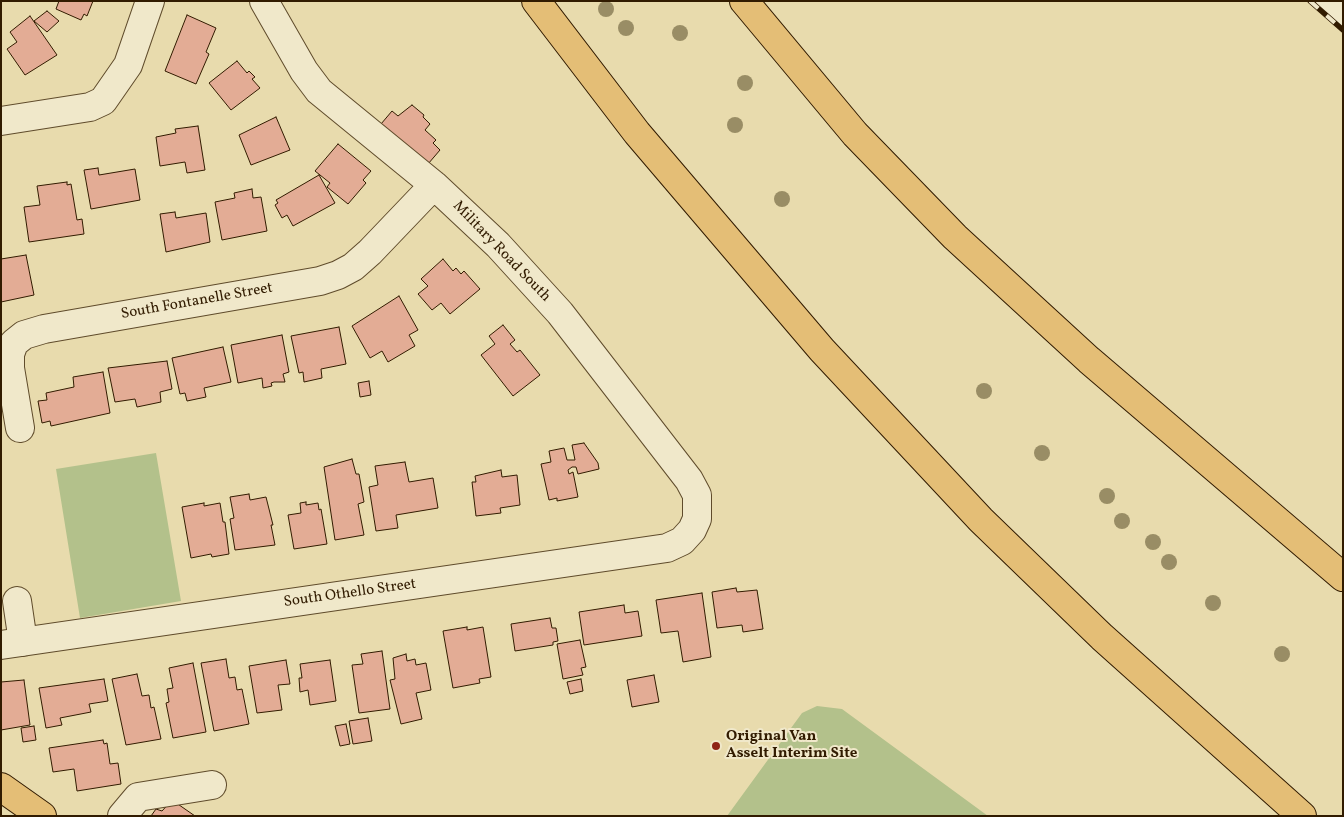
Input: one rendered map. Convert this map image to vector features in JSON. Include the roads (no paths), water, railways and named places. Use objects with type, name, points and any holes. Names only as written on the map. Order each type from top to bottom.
[{"type":"main road","points":[[536,1],[636,132],[822,350],[981,520],[1102,637],[1302,816]]},
{"type":"main road","points":[[744,1],[774,40],[855,134],[955,237],[1089,360],[1343,577]]},
{"type":"main road","points":[[1,787],[42,816]]},
{"type":"street","points":[[1,122],[90,107],[104,101],[124,72],[150,1]]},
{"type":"street","name":"Military Road South","points":[[264,1],[304,71],[319,91],[434,185],[498,245],[560,313],[689,480],[697,495],[698,506],[697,519],[692,530]]},
{"type":"street","points":[[1330,1],[1343,13]]},
{"type":"street","name":"South Fontanelle Street","points":[[20,428],[10,354],[14,343],[24,335],[44,328],[320,281],[338,275],[353,267],[370,252],[434,185]]},
{"type":"street","name":"South Othello Street","points":[[12,643],[667,548],[682,541],[692,530]]},
{"type":"street","points":[[12,643],[18,601]]},
{"type":"street","points":[[122,816],[138,797],[212,785]]},
{"type":"railway","points":[[1310,1],[1343,30]]},
{"type":"place","name":"Original Van Asselt Interim Site","points":[[716,746]]}]
